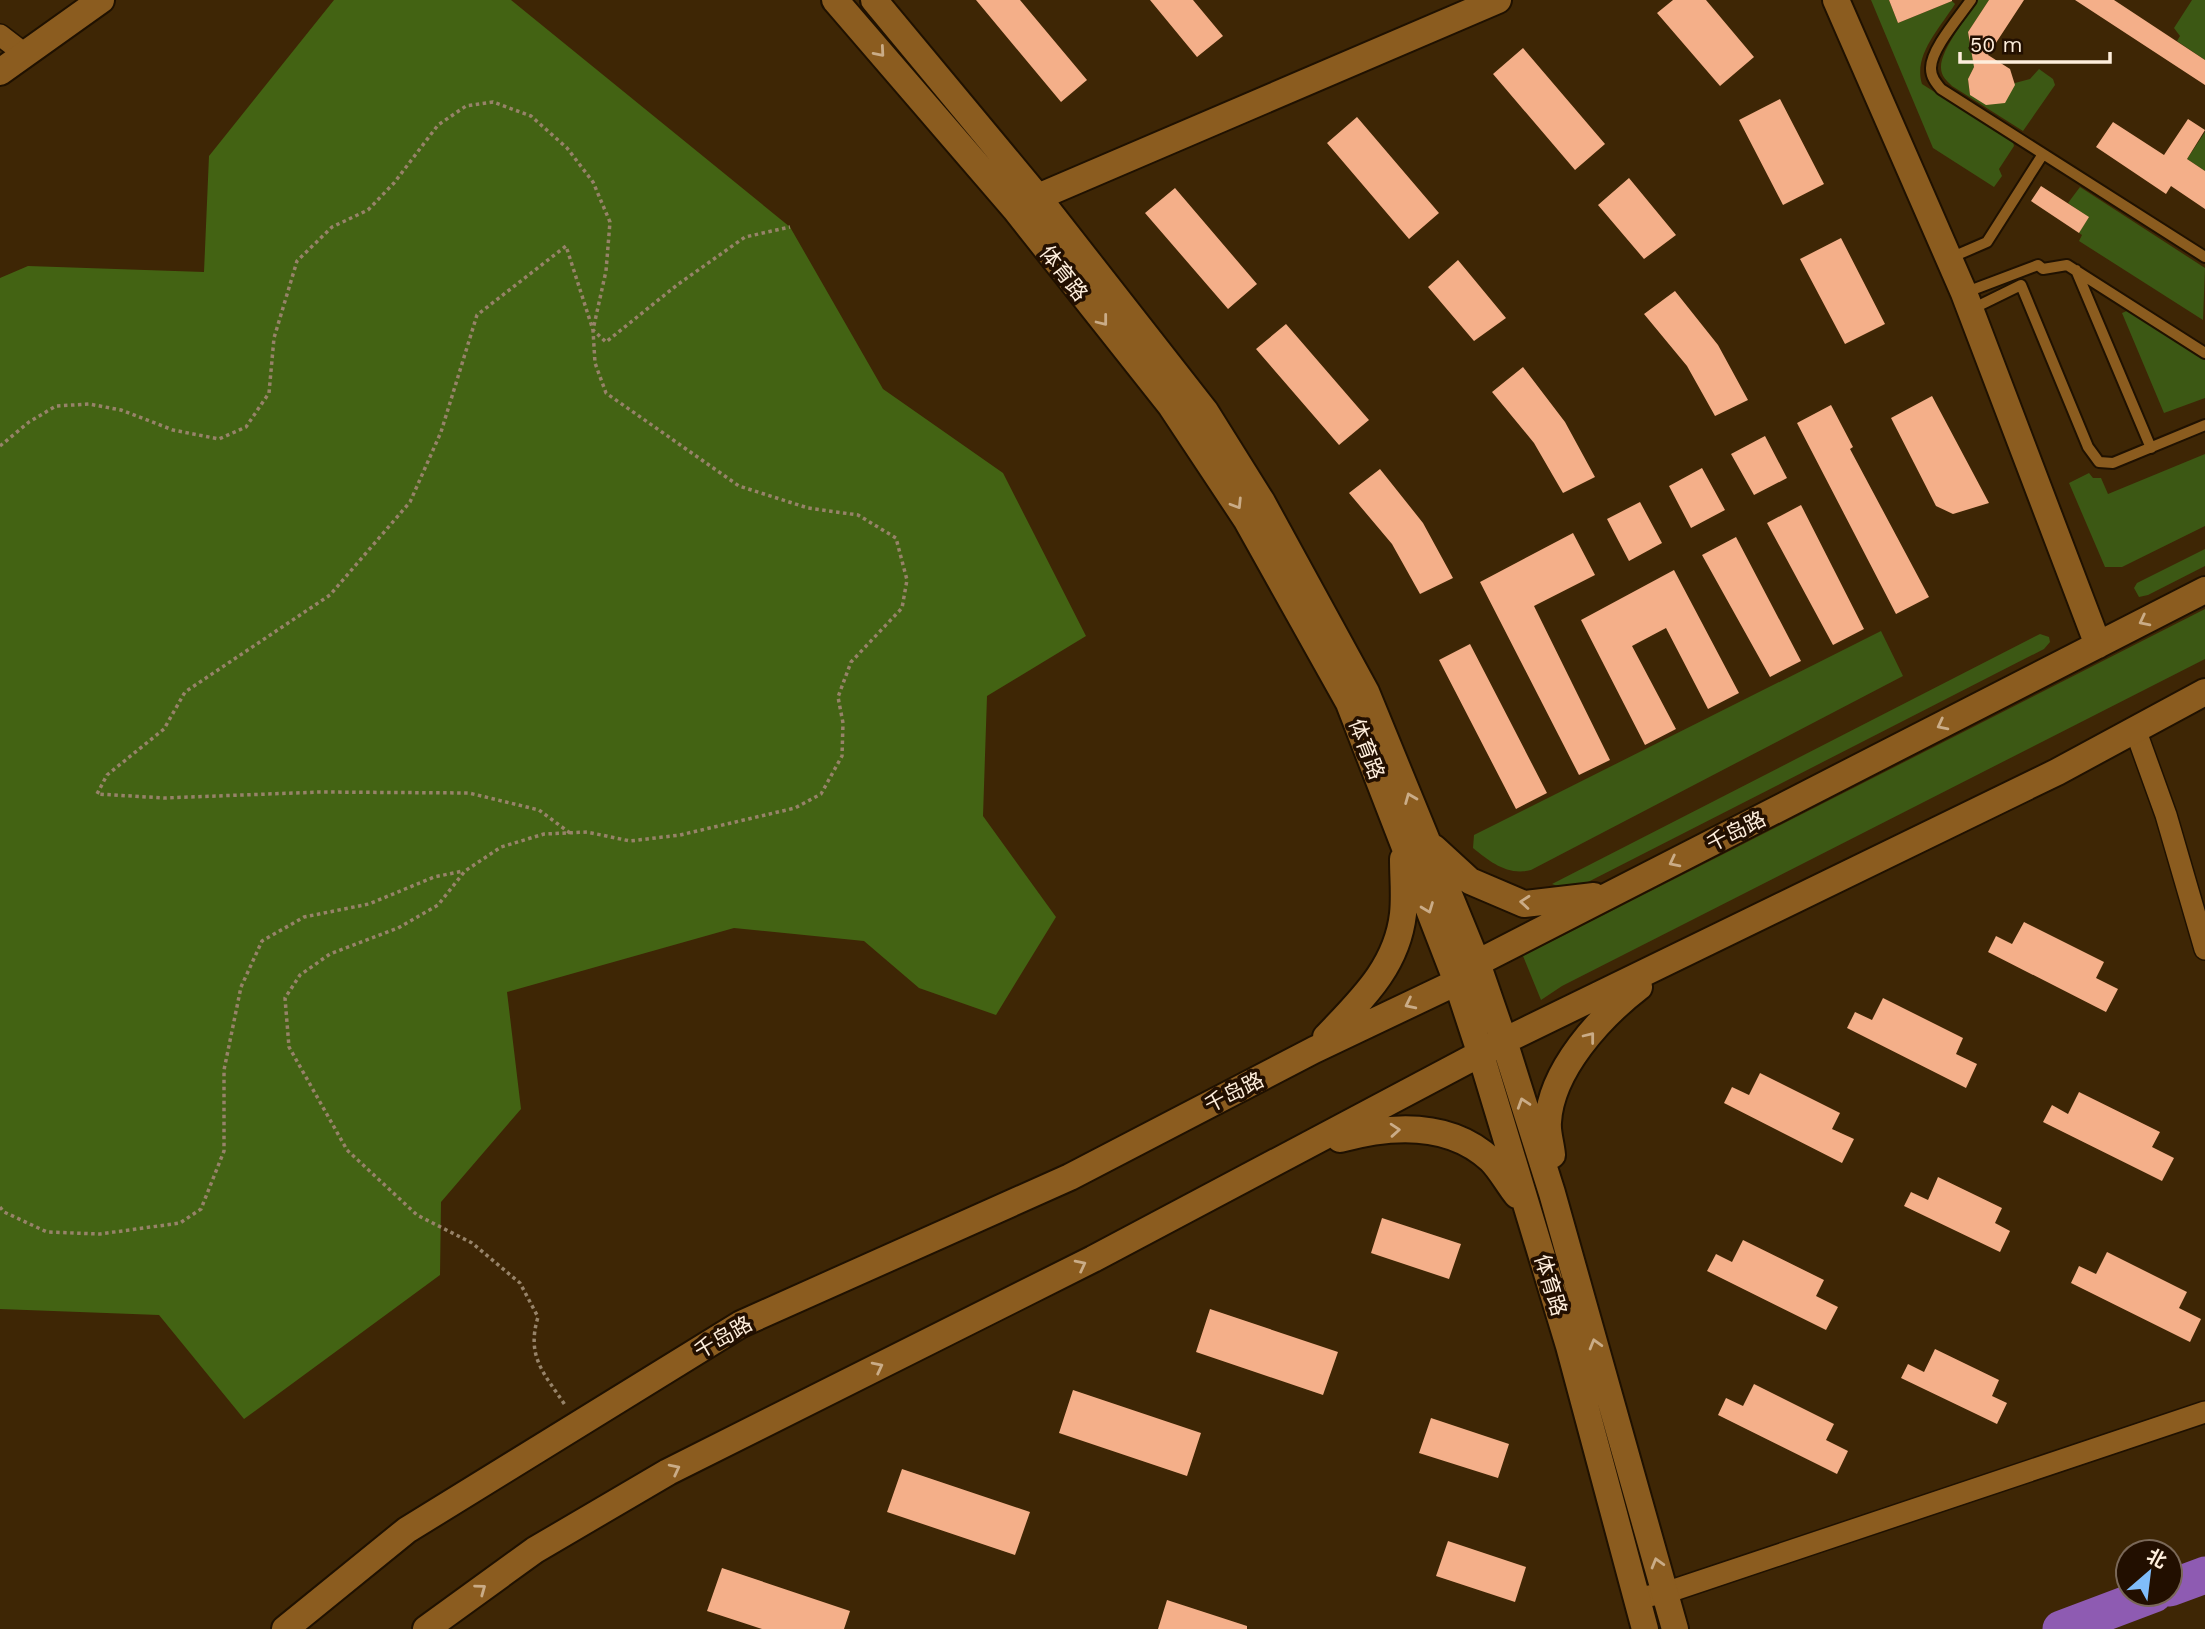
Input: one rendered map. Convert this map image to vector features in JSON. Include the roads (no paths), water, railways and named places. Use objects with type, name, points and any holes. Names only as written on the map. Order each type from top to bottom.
[{"type":"street","points":[[0,72],[101,0]]},
{"type":"street","name":"体育路","points":[[835,0],[1026,202],[1205,411],[1262,502],[1366,692],[1416,844],[1569,1346],[1645,1629]]},
{"type":"street","name":"体育路","points":[[874,0],[1026,202]]},
{"type":"street","points":[[1026,202],[1498,0]]},
{"type":"street","points":[[1836,0],[1967,301],[2098,645]]},
{"type":"street","points":[[0,35],[26,55]]},
{"type":"street","name":"千岛路","points":[[285,1629],[407,1530],[741,1324],[1070,1177],[1314,1050],[1457,982],[1477,964],[2205,590]]},
{"type":"street","points":[[426,1629],[535,1549],[668,1472],[1093,1259],[1504,1041],[2057,772],[2205,692]]},
{"type":"street","points":[[2135,729],[2166,815],[2205,949]]},
{"type":"street","points":[[1314,1050],[1357,1006],[1382,974],[1396,947],[1416,844],[1470,881],[1524,904],[1616,892]]},
{"type":"street","name":"体育路","points":[[1416,844],[1477,964],[1504,1041],[1572,1262],[1675,1629]]},
{"type":"street","points":[[1572,1262],[1572,1237],[1548,1123],[1552,1099],[1571,1063],[1614,1007],[1671,960]]},
{"type":"street","points":[[1305,1148],[1396,1128],[1431,1130],[1462,1141],[1491,1160],[1527,1206]]},
{"type":"street","points":[[1638,1598],[1665,1593],[2205,1412]]},
{"type":"lane","points":[[1970,0],[1934,53],[1930,66],[1932,76],[1941,89],[2205,257]]},
{"type":"lane","points":[[1947,259],[1987,242],[2043,154]]},
{"type":"lane","points":[[1967,301],[2038,264],[2043,269],[2062,264],[2076,270],[2205,353]]},
{"type":"lane","points":[[2076,270],[2151,448]]},
{"type":"lane","points":[[1967,301],[2021,285],[2095,458],[2107,464],[2205,425]]},
{"type":"waterway","points":[[2184,1583],[2205,1575]]},
{"type":"waterway","points":[[2061,1629],[2117,1608]]}]
